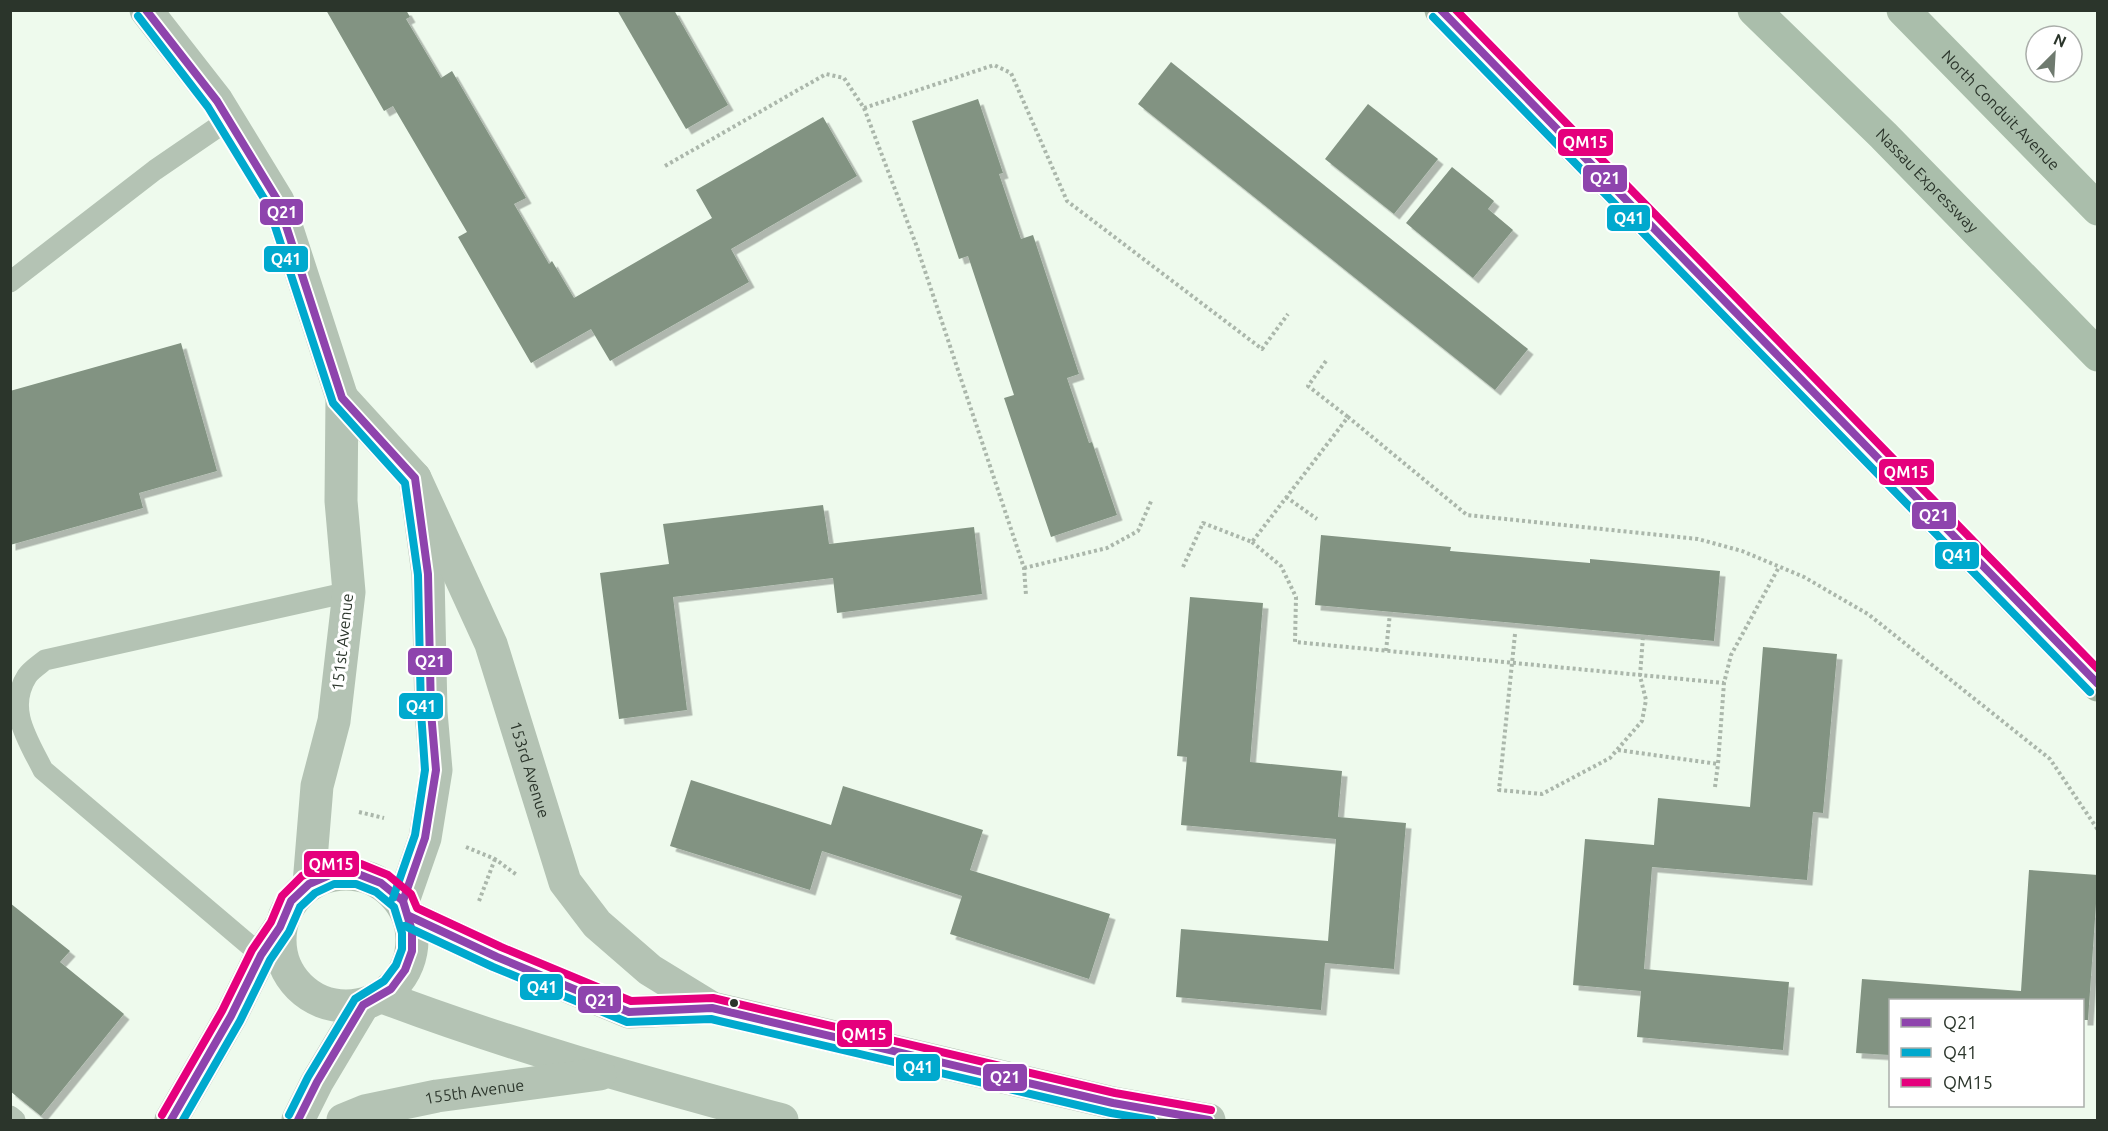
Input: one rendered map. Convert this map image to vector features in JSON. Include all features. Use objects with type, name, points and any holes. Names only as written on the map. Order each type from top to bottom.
[{"type":"highway","name":"Nassau Expressway","points":[[1754,10],[1891,143],[2097,356]]},
{"type":"highway","name":"North Conduit Avenue","points":[[1903,10],[2097,209]]},
{"type":"street","name":"151st Avenue","points":[[146,10],[217,101],[278,201],[342,398],[341,501],[349,592],[334,721],[317,786],[309,884]]},
{"type":"street","points":[[1441,10],[2097,685]]},
{"type":"street","name":"151st Avenue","points":[[342,398],[415,477]]},
{"type":"street","points":[[406,909],[425,838],[436,770],[431,712],[428,574],[415,477]]},
{"type":"street","name":"153rd Avenue","points":[[415,477],[491,644],[564,882],[597,924],[650,970],[712,1008]]},
{"type":"street","points":[[171,1120],[231,1016],[291,901],[309,884],[332,874],[358,874],[381,883],[406,909],[412,931],[412,951],[405,970],[391,989],[371,1000],[347,1007],[322,1002],[301,990],[286,971],[279,948],[279,927]]},
{"type":"street","name":"153rd Avenue","points":[[406,909],[497,957],[629,1012],[712,1008],[1113,1103],[1209,1120]]},
{"type":"street","points":[[371,1000],[435,1017],[609,1073],[782,1120]]},
{"type":"street","points":[[298,1120],[317,1082],[371,1000]]},
{"type":"street","name":"155th Avenue","points":[[343,1120],[365,1111],[437,1096],[609,1073]]},
{"type":"lane","points":[[10,282],[155,170],[228,120]]},
{"type":"lane","points":[[261,955],[43,770],[23,731],[17,703],[27,676],[45,660],[349,592]]},
{"type":"lane","points":[[10,1116],[15,1120]]},
{"type":"path","points":[[864,108],[994,65],[1011,73],[1067,201],[1262,349],[1288,314]]},
{"type":"path","points":[[665,166],[826,74],[844,78],[864,108],[917,247],[1024,568],[1026,595]]},
{"type":"path","points":[[1326,361],[1308,386],[1467,515],[1698,539],[1742,551],[1804,577],[1868,614],[2050,759],[2097,830]]},
{"type":"path","points":[[1252,542],[1348,417]]},
{"type":"path","points":[[1286,497],[1317,519]]},
{"type":"path","points":[[1024,568],[1107,548],[1138,531],[1152,499]]},
{"type":"path","points":[[1183,567],[1203,523],[1252,542],[1281,566],[1296,597],[1295,642],[1724,683]]},
{"type":"path","points":[[1715,787],[1724,683],[1731,655],[1779,567]]},
{"type":"path","points":[[1386,651],[1390,613]]},
{"type":"path","points":[[1515,634],[1499,790],[1542,794],[1610,758],[1642,721],[1646,700],[1640,676],[1643,636]]},
{"type":"path","points":[[1617,750],[1718,764]]},
{"type":"path","points":[[350,810],[390,819]]},
{"type":"path","points":[[456,843],[495,860],[476,908]]},
{"type":"building","points":[[326,10],[406,10],[410,17],[406,19],[441,78],[452,71],[526,198],[514,204],[549,264],[552,261],[574,298],[712,218],[696,190],[823,117],[857,176],[731,249],[749,282],[610,361],[591,329],[531,363],[458,237],[467,232],[393,106],[384,111]]},
{"type":"building","points":[[617,10],[674,10],[728,105],[686,129]]},
{"type":"building","points":[[1171,62],[1528,349],[1495,390],[1138,104]]},
{"type":"building","points":[[978,99],[1003,173],[999,174],[1021,239],[1033,235],[1079,374],[1067,378],[1117,515],[1051,537],[1004,398],[1014,395],[968,256],[959,259],[912,121]]},
{"type":"building","points":[[1368,104],[1438,159],[1394,214],[1325,159]]},
{"type":"building","points":[[1452,167],[1494,201],[1488,209],[1513,230],[1473,278],[1406,223]]},
{"type":"building","points":[[181,343],[217,471],[139,493],[143,508],[10,545],[10,391]]},
{"type":"building","points":[[823,505],[829,544],[974,527],[982,594],[837,613],[833,578],[673,597],[687,710],[619,719],[600,573],[669,564],[663,524]]},
{"type":"building","points":[[1321,535],[1451,547],[1450,551],[1590,563],[1590,559],[1720,571],[1714,641],[1315,605]]},
{"type":"building","points":[[1190,597],[1263,603],[1250,762],[1342,771],[1338,817],[1406,823],[1394,969],[1325,963],[1321,1010],[1176,997],[1181,929],[1328,941],[1336,839],[1181,825],[1187,757],[1177,756]]},
{"type":"building","points":[[1763,647],[1837,654],[1823,813],[1813,812],[1807,880],[1652,867],[1644,969],[1789,982],[1783,1050],[1637,1037],[1641,991],[1573,985],[1585,839],[1654,845],[1658,798],[1750,807]]},
{"type":"building","points":[[691,780],[831,825],[843,786],[983,830],[970,870],[1110,914],[1089,979],[950,934],[962,896],[822,851],[810,890],[670,846]]},
{"type":"building","points":[[2029,870],[2098,875],[2088,1020],[2084,1020],[2084,999],[1889,999],[1889,1055],[1856,1053],[1862,979],[2021,991]]},
{"type":"building","points":[[10,903],[70,951],[60,962],[124,1014],[41,1116],[10,1091]]},
{"type":"transit line","name":"Q21","points":[[146,10],[217,101],[278,201],[342,398],[415,478],[428,574],[431,712],[436,770],[425,838],[403,901]]},
{"type":"transit line","name":"Q21","points":[[1441,10],[2098,684]]},
{"type":"transit line","name":"QM15","points":[[1456,10],[2098,669]]},
{"type":"transit line","name":"Q41","points":[[138,16],[208,107],[268,205],[333,403],[405,483],[418,575],[421,712],[425,770],[415,835],[393,898]]},
{"type":"transit line","name":"Q41","points":[[1433,17],[2090,692]]},
{"type":"transit line","name":"QM15","points":[[162,1115],[222,1011],[252,950],[271,922],[282,896],[302,876],[330,864],[361,864],[388,875],[411,894],[417,908],[501,947],[631,1001],[713,998],[1115,1093],[1211,1110]]},
{"type":"transit line","name":"Q21","points":[[171,1120],[231,1016],[261,955],[280,927],[291,901],[309,884],[332,874],[358,874],[381,883],[403,901],[412,931],[412,951],[405,970],[391,989],[363,1005],[317,1082],[298,1120]]},
{"type":"transit line","name":"Q41","points":[[183,1120],[240,1021],[270,960],[289,932],[300,907],[315,893],[334,884],[356,884],[376,892],[394,907],[402,933],[402,949],[396,965],[384,981],[355,999],[308,1077],[289,1115]]},
{"type":"transit line","name":"Q21","points":[[409,916],[497,957],[629,1012],[712,1008],[1113,1103],[1209,1120]]},
{"type":"transit line","name":"Q41","points":[[405,926],[493,967],[627,1022],[711,1019],[1111,1113],[1152,1120]]}]
